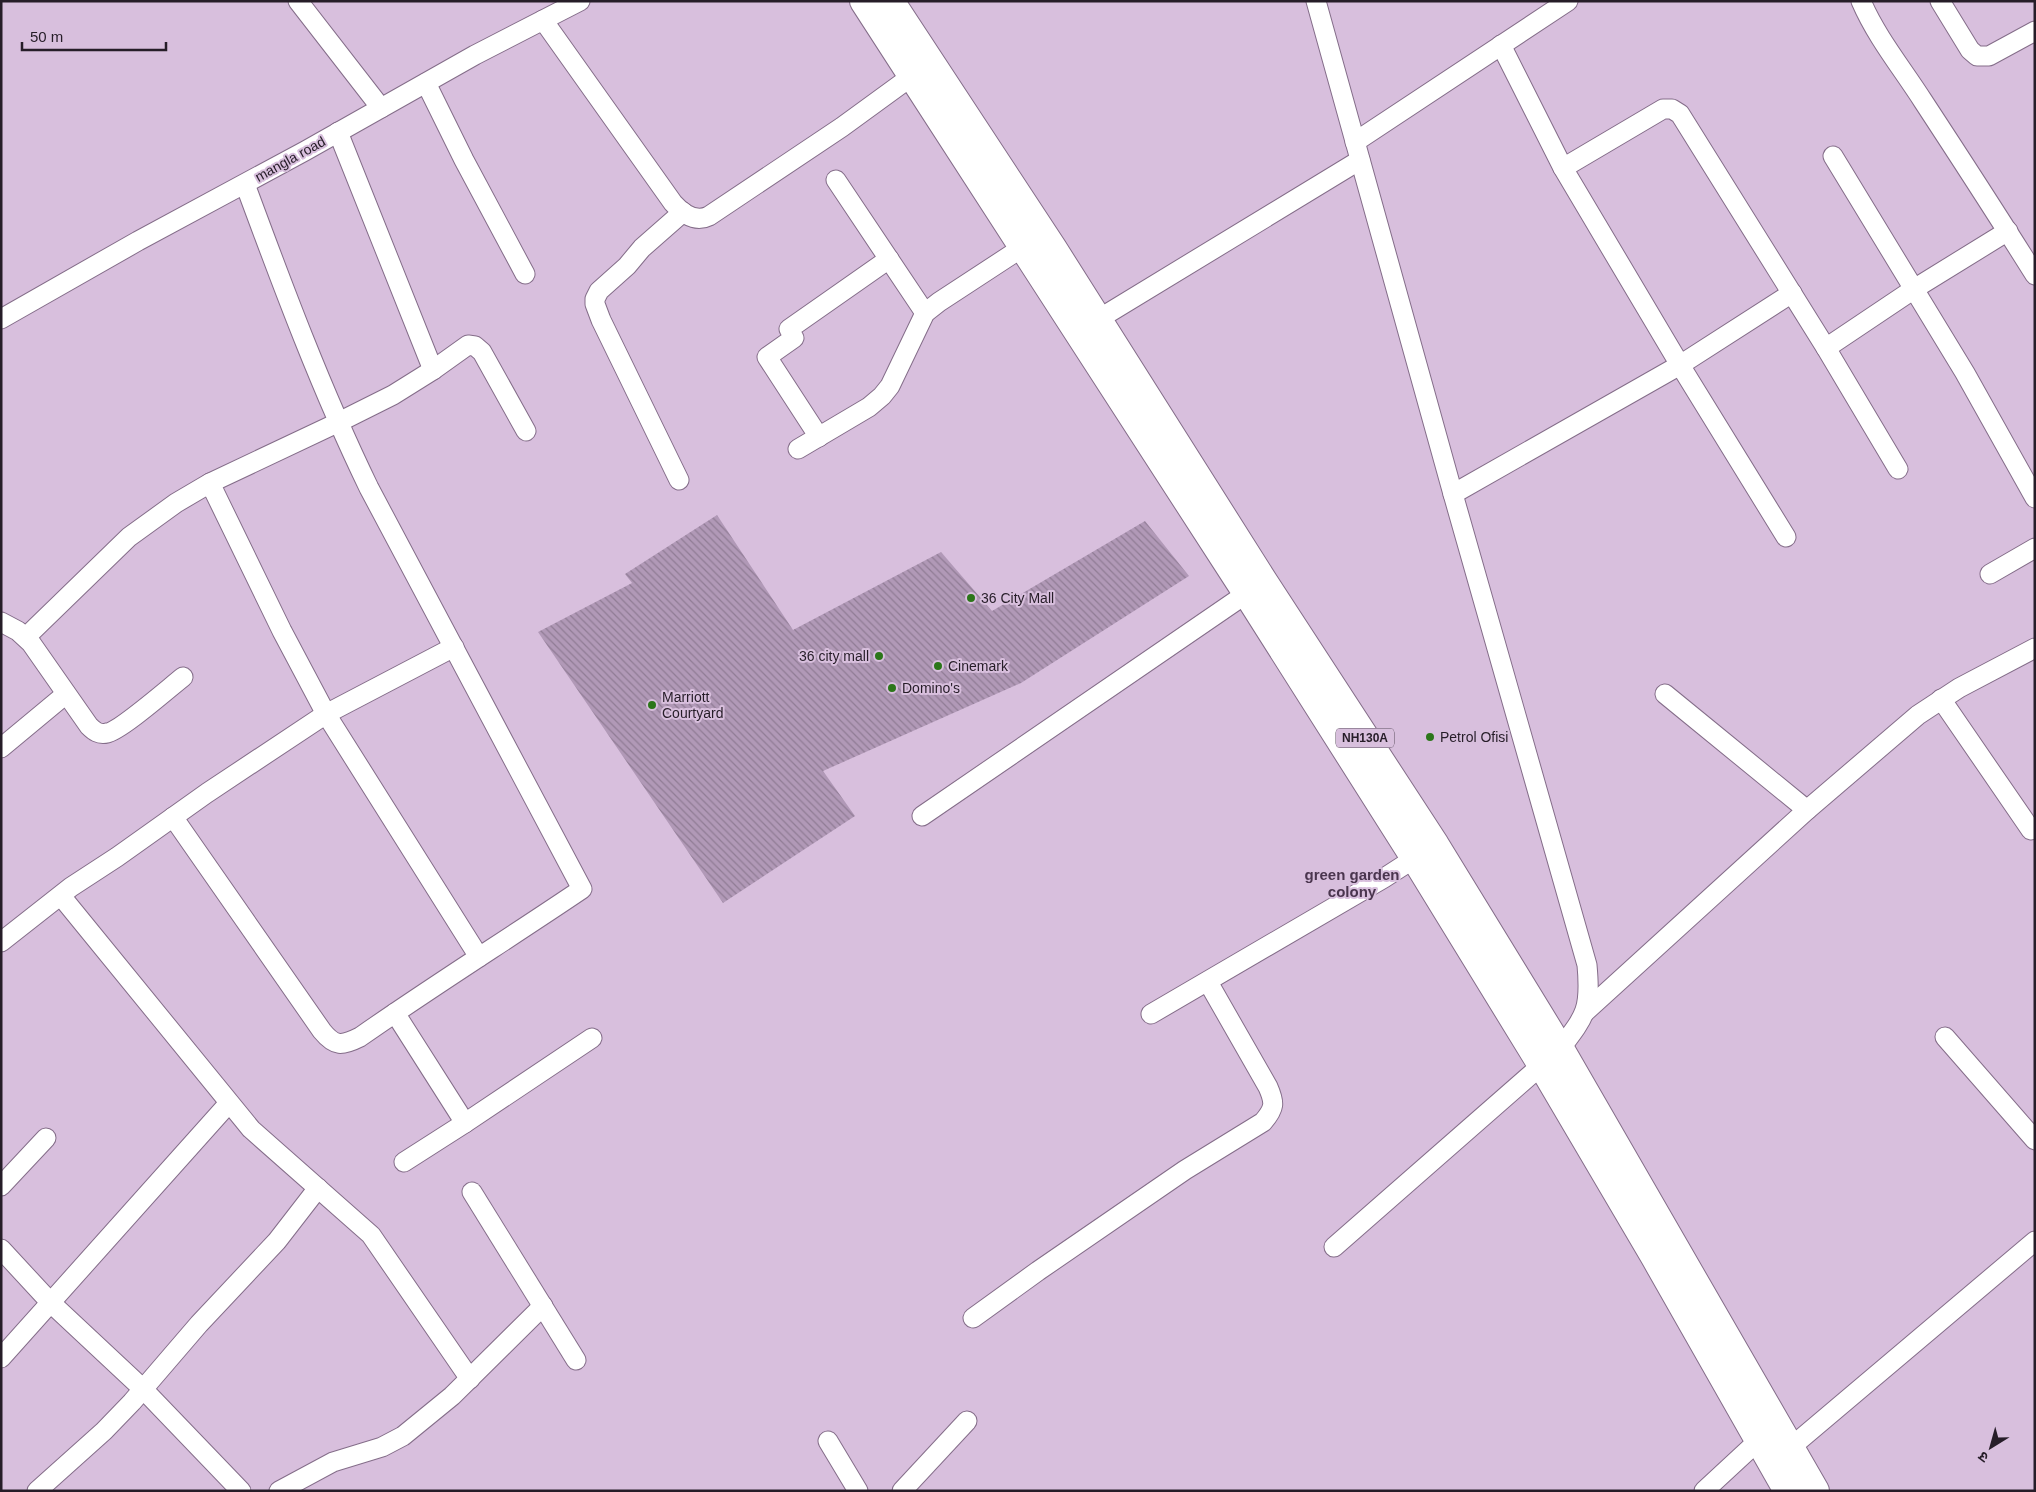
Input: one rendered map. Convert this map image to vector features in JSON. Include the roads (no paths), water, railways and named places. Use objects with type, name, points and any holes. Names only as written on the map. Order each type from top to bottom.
[{"type":"highway","name":"NH130A","points":[[864,1],[912,76],[1036,253],[1255,587],[1435,845],[1551,1057],[1654,1257],[1788,1491]]},
{"type":"highway","name":"NH130A","points":[[890,1],[1036,253],[1097,320],[1415,858],[1551,1057],[1815,1491]]},
{"type":"street","points":[[298,1],[381,108]]},
{"type":"street","name":"mangla road","points":[[1,319],[138,241],[580,1]]},
{"type":"street","points":[[1316,1],[1453,494],[1587,965],[1588,1000],[1585,1012]]},
{"type":"street","points":[[1355,142],[1568,1]]},
{"type":"street","points":[[1861,1],[1876,33],[1908,77],[2008,231],[2032,264]]},
{"type":"street","points":[[1940,1],[1970,50],[1977,56],[1989,56],[2035,31]]},
{"type":"street","points":[[543,20],[672,203],[683,212],[700,219],[709,216],[842,127],[912,76]]},
{"type":"street","points":[[1502,45],[1563,168],[1680,365],[1786,537]]},
{"type":"street","points":[[426,83],[464,160],[526,274]]},
{"type":"street","points":[[1563,168],[1663,109],[1667,108],[1676,111],[1684,118],[1826,348],[1898,469]]},
{"type":"street","points":[[338,132],[433,370]]},
{"type":"street","points":[[1833,156],[1965,373],[2035,498]]},
{"type":"street","points":[[1097,320],[1360,160]]},
{"type":"street","points":[[836,180],[925,313]]},
{"type":"street","points":[[173,817],[329,1040],[338,1044],[351,1042],[582,889],[368,488],[337,423],[245,184]]},
{"type":"street","points":[[679,480],[597,311],[595,299],[599,291],[683,212]]},
{"type":"street","points":[[1826,348],[1914,289],[2008,231]]},
{"type":"street","points":[[798,449],[869,407],[882,396],[894,379],[925,313],[939,302],[1036,253]]},
{"type":"street","points":[[819,437],[767,357],[794,338],[789,329],[889,259]]},
{"type":"street","points":[[1453,494],[1680,365],[1792,293]]},
{"type":"street","points":[[26,637],[142,526],[210,483],[393,395],[433,370],[463,347],[468,345],[479,349],[526,431]]},
{"type":"street","points":[[210,483],[282,631],[326,714],[479,958]]},
{"type":"street","points":[[1990,574],[2035,548]]},
{"type":"street","points":[[922,816],[1255,587]]},
{"type":"street","points":[[1,622],[26,637],[89,726],[95,731],[106,734],[120,727],[183,677]]},
{"type":"street","points":[[5,931],[61,896],[173,817],[326,714],[454,647]]},
{"type":"street","points":[[1334,1247],[1551,1057],[1585,1012],[1807,810],[1918,715],[1941,698],[2035,648]]},
{"type":"street","points":[[1,748],[66,694]]},
{"type":"street","points":[[1666,694],[1807,810]]},
{"type":"street","points":[[1941,698],[2031,830]]},
{"type":"street","points":[[1151,1014],[1415,858]]},
{"type":"street","points":[[61,896],[228,1103],[257,1135],[363,1226],[381,1247],[470,1379]]},
{"type":"street","points":[[973,1318],[1185,1170],[1263,1122],[1271,1114],[1274,1104],[1268,1087],[1208,982]]},
{"type":"street","points":[[395,1013],[465,1123]]},
{"type":"street","points":[[1945,1037],[2035,1140]]},
{"type":"street","points":[[404,1162],[592,1038]]},
{"type":"street","points":[[1,1358],[52,1303],[228,1103]]},
{"type":"street","points":[[1,1186],[46,1138]]},
{"type":"street","points":[[37,1491],[104,1431],[143,1389],[199,1324],[277,1241],[318,1188]]},
{"type":"street","points":[[472,1192],[576,1360]]},
{"type":"street","points":[[1790,1448],[2035,1241]]},
{"type":"street","points":[[1,1249],[52,1303],[143,1389],[241,1491]]},
{"type":"street","points":[[279,1491],[333,1462],[382,1447],[403,1436],[439,1408],[542,1306]]},
{"type":"street","points":[[902,1491],[967,1421]]},
{"type":"street","points":[[828,1441],[858,1491]]},
{"type":"street","points":[[1704,1491],[1758,1441]]},
{"type":"place","name":"36 City Mall","points":[[971,598]]},
{"type":"place","name":"36 city mall","points":[[879,656]]},
{"type":"place","name":"Cinemark","points":[[938,666]]},
{"type":"place","name":"Domino's","points":[[892,688]]},
{"type":"place","name":"Marriott Courtyard","points":[[652,705]]},
{"type":"place","name":"Petrol Ofisi","points":[[1430,737]]},
{"type":"district","name":"green garden colony","points":[[1352,882]]}]
